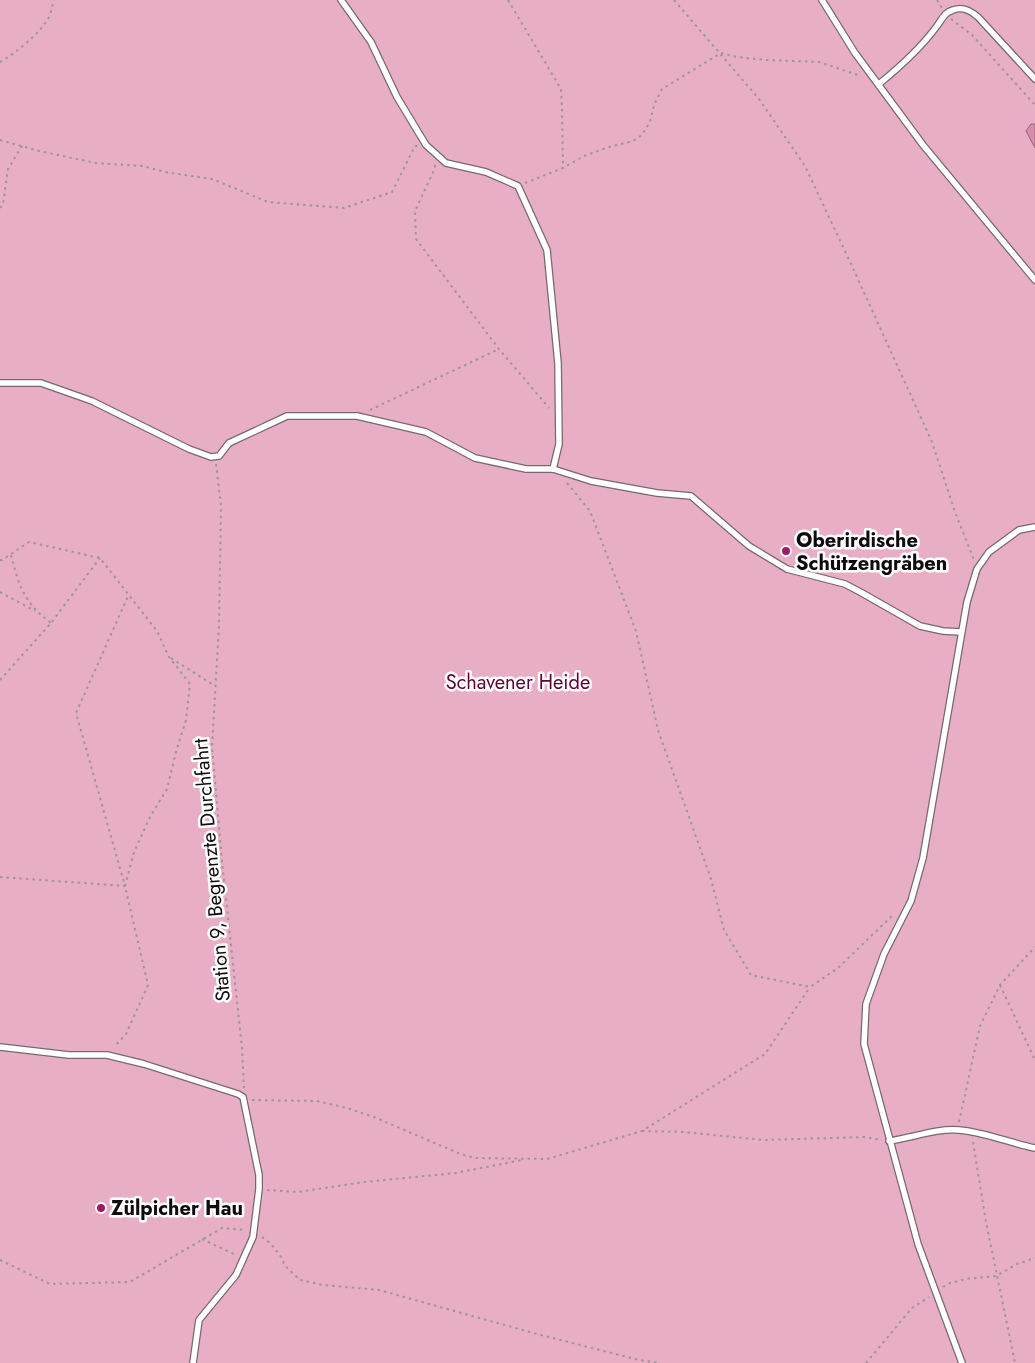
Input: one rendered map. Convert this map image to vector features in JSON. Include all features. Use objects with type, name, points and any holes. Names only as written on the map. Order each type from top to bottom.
[{"type":"lane","points":[[342,0],[372,42],[397,97],[426,145],[446,163],[486,172],[518,186],[547,250],[558,363],[559,444],[554,469]]},
{"type":"lane","points":[[822,0],[855,53],[924,145],[1035,280]]},
{"type":"lane","points":[[879,84],[926,41],[946,13],[954,9],[963,8],[973,12],[1035,79]]},
{"type":"lane","points":[[0,383],[41,383],[92,401],[189,449],[214,457],[219,456],[229,443],[286,416],[357,416],[426,432],[474,458],[526,469],[554,469],[592,481],[657,493],[691,496],[749,546],[787,569],[844,584],[920,626],[943,631],[962,632]]},
{"type":"lane","points":[[962,1363],[918,1244],[889,1141],[864,1044],[866,1004],[884,954],[917,884],[967,602],[977,569],[989,552],[1019,530],[1035,528]]},
{"type":"lane","points":[[0,1047],[107,1056],[144,1064],[238,1094],[244,1100],[260,1189],[253,1237],[236,1276],[199,1320],[193,1363]]},
{"type":"lane","points":[[889,1141],[940,1131],[958,1130],[1035,1148]]},
{"type":"path","points":[[0,62],[10,57],[27,42],[49,18],[54,0]]},
{"type":"path","points":[[508,0],[561,89],[563,168]]},
{"type":"path","points":[[674,0],[759,99],[805,166],[932,442],[955,512],[977,569]]},
{"type":"path","points":[[938,0],[939,5],[953,21],[972,36],[1035,105]]},
{"type":"path","points":[[518,186],[563,168],[584,156],[609,147],[633,142],[642,135],[650,122],[654,104],[662,89],[721,53],[737,58],[819,62],[862,76]]},
{"type":"path","points":[[0,140],[96,163],[143,166],[165,172],[212,179],[268,202],[344,208],[392,192],[415,146],[426,145]]},
{"type":"path","points":[[0,208],[3,204],[8,169],[22,146]]},
{"type":"path","points":[[434,152],[435,168],[415,211],[416,239],[499,349],[559,419]]},
{"type":"path","points":[[357,416],[499,349]]},
{"type":"path","name":"Station 9, Begrenzte Durchfahrt","points":[[214,457],[222,506],[219,626],[212,747],[242,1048],[244,1100]]},
{"type":"path","points":[[566,483],[590,511],[636,631],[658,730],[711,879],[724,930],[751,975],[810,987]]},
{"type":"path","points":[[0,560],[29,542],[100,558],[157,631],[169,657],[190,684],[186,720],[167,789],[150,817],[134,852],[125,886]]},
{"type":"path","points":[[11,554],[19,585],[37,612]]},
{"type":"path","points":[[0,680],[51,623],[100,558]]},
{"type":"path","points":[[0,592],[37,612],[51,623]]},
{"type":"path","points":[[107,1056],[126,1034],[148,985],[125,886],[76,713],[129,594]]},
{"type":"path","points":[[169,657],[216,686]]},
{"type":"path","points":[[0,877],[125,886]]},
{"type":"path","points":[[244,1100],[317,1101],[374,1117],[428,1141],[474,1158],[547,1160],[642,1131],[765,1054],[810,987],[838,968],[897,912]]},
{"type":"path","points":[[958,1130],[980,1026],[1000,985],[1035,947]]},
{"type":"path","points":[[1000,985],[1035,1060]]},
{"type":"path","points":[[642,1131],[683,1132],[764,1140],[864,1137],[889,1141]]},
{"type":"path","points":[[972,1132],[986,1222],[1015,1363]]},
{"type":"path","points":[[260,1189],[298,1192],[364,1182],[456,1173],[526,1159]]},
{"type":"path","points":[[0,1260],[50,1284],[130,1282],[222,1228],[254,1231],[270,1243],[280,1255],[285,1266],[300,1280],[323,1285],[379,1290],[538,1334],[639,1360],[660,1363]]},
{"type":"path","points":[[202,1240],[226,1249],[244,1259]]},
{"type":"green space","name":"Schavener Heide","points":[[0,0],[1035,0],[1035,1363],[0,1363]]},
{"type":"shaded area","points":[[1031,124],[1035,124],[1035,148],[1026,131]]},
{"type":"place","name":"Oberirdische Schützengräben","points":[[786,551]]},
{"type":"place","name":"Zülpicher Hau","points":[[101,1208]]}]
